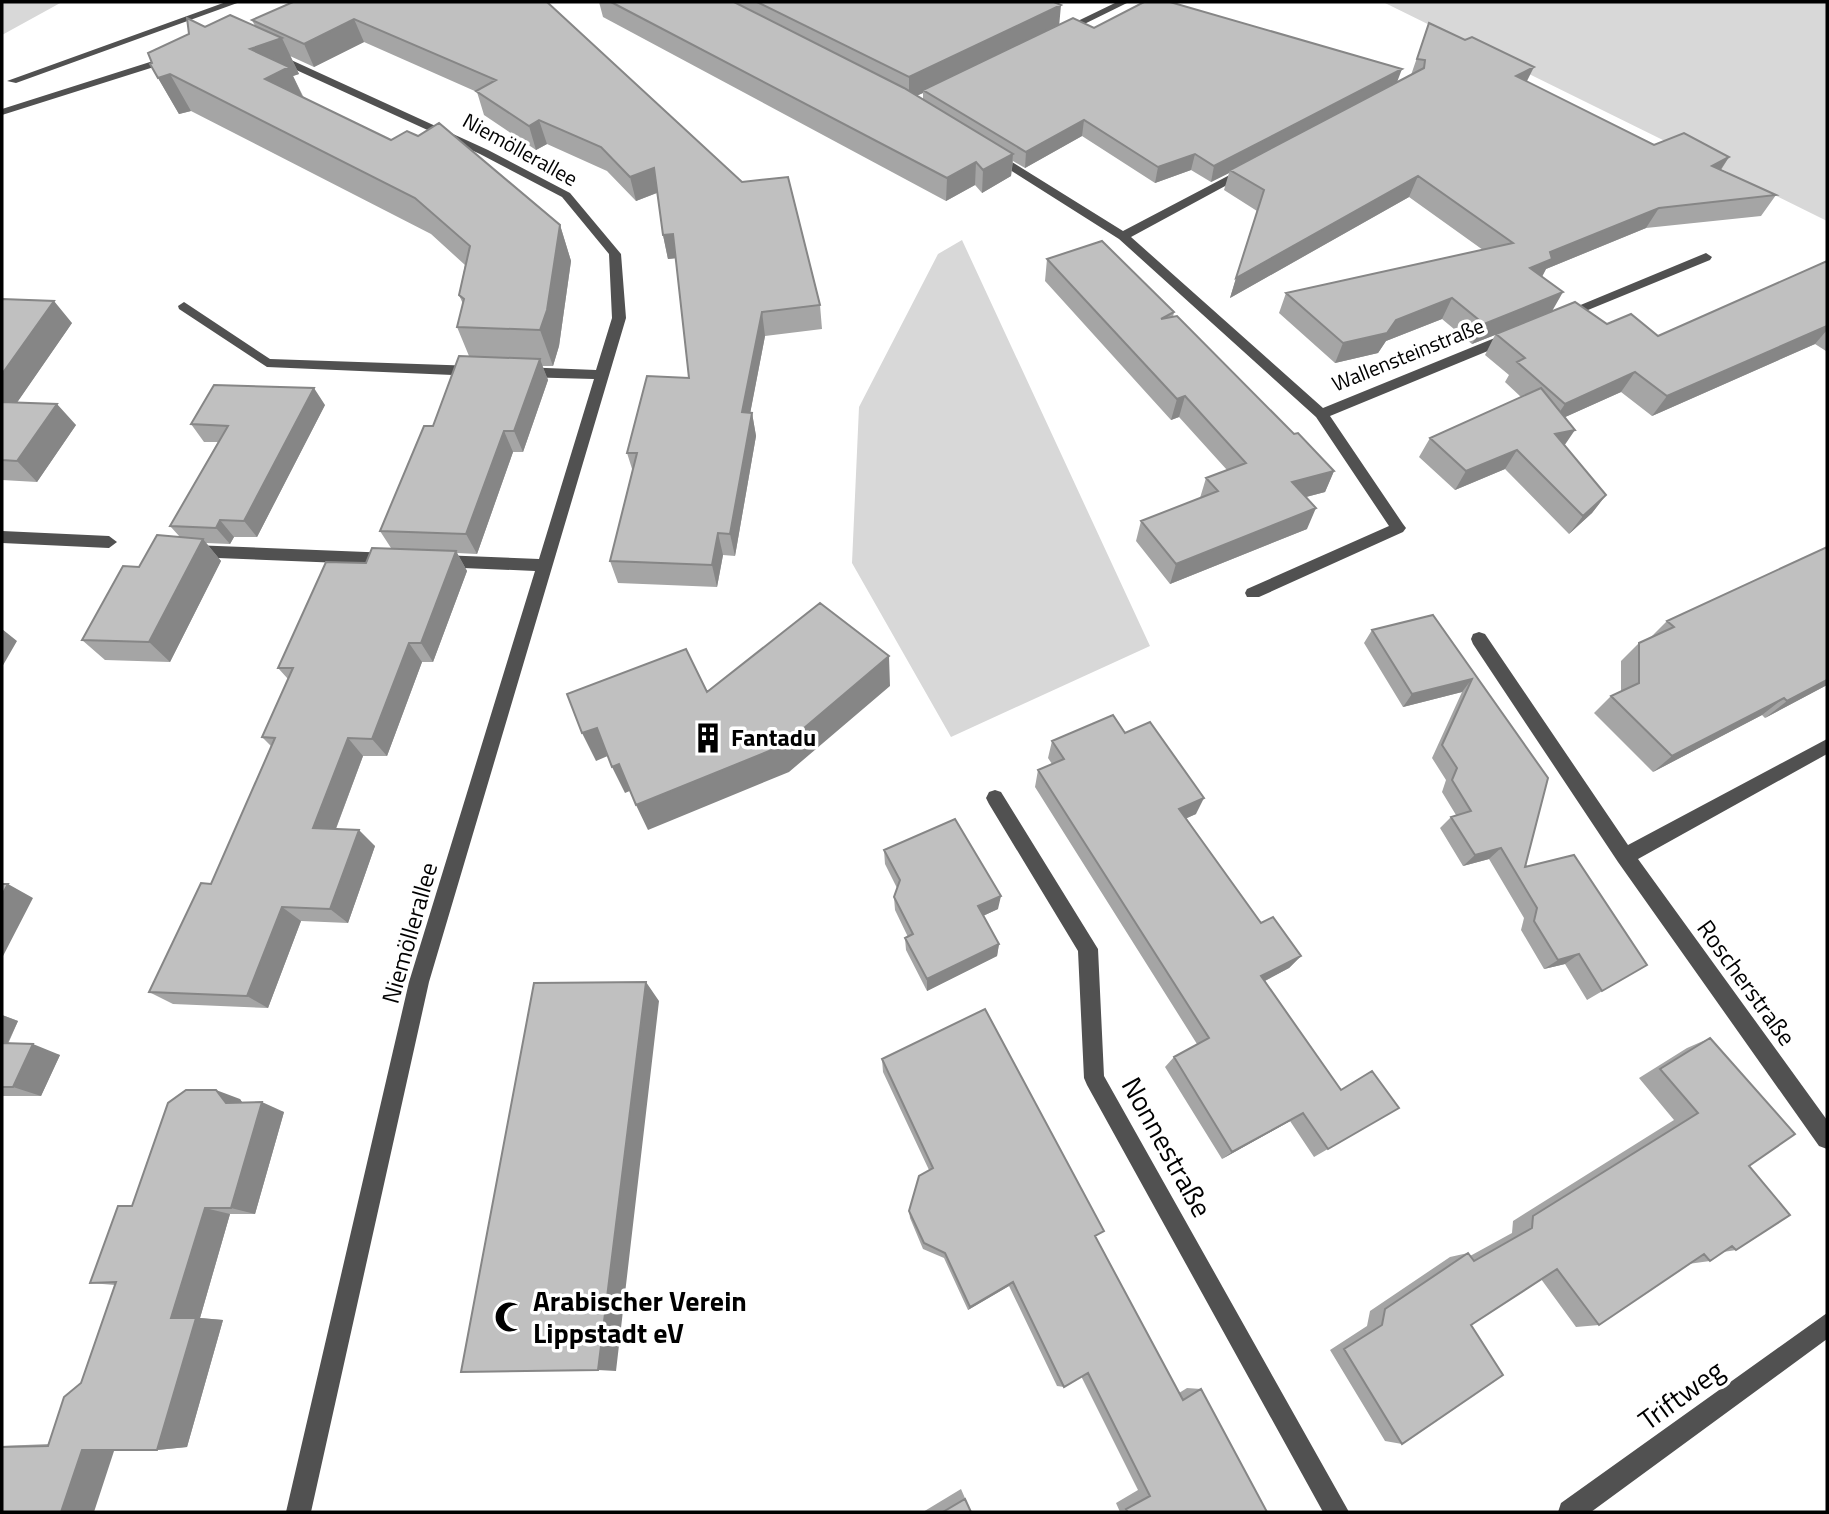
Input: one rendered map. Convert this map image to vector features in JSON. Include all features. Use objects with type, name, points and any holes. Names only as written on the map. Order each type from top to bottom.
[{"type":"street","points":[[12,80],[235,2]]},
{"type":"street","points":[[1052,36],[1124,2]]},
{"type":"street","name":"Niemöllerallee","points":[[261,50],[484,152],[566,195],[615,254],[619,318],[419,982],[299,1512]]},
{"type":"street","points":[[2,112],[184,55]]},
{"type":"street","name":"Wallensteinstraße","points":[[980,147],[1123,236],[1321,414],[1398,528],[1253,593]]},
{"type":"street","points":[[1123,236],[1255,166]]},
{"type":"street","points":[[1552,320],[1706,257]]},
{"type":"street","points":[[184,306],[267,363],[602,375]]},
{"type":"street","name":"Wallensteinstraße","points":[[1321,414],[1526,330]]},
{"type":"street","points":[[2,537],[108,542]]},
{"type":"street","points":[[181,551],[544,565]]},
{"type":"street","name":"Roscherstraße","points":[[1479,639],[1625,856],[1827,1138]]},
{"type":"street","points":[[1625,856],[1827,746]]},
{"type":"street","name":"Nonnestraße","points":[[995,798],[1087,949],[1094,1078],[1337,1512]]},
{"type":"street","name":"Triftweg","points":[[1570,1512],[1827,1325]]},
{"type":"shaded area","points":[[2,2],[62,2],[2,35]]},
{"type":"shaded area","points":[[1383,2],[1827,2],[1827,221]]},
{"type":"shaded area","points":[[962,240],[1150,646],[951,737],[852,563],[859,407],[938,254]]},
{"type":"building","points":[[293,2],[547,2],[742,182],[788,177],[820,305],[762,312],[742,412],[752,413],[730,534],[718,533],[712,565],[610,561],[637,453],[627,453],[647,376],[689,378],[673,234],[663,235],[654,168],[630,177],[601,147],[539,120],[529,126],[476,91],[496,80],[354,19],[304,44],[252,20]]},
{"type":"building","points":[[611,2],[734,2],[904,88],[1013,154],[983,170],[976,162],[947,178]]},
{"type":"building","points":[[757,2],[1054,2],[1061,5],[909,77]]},
{"type":"building","points":[[1144,2],[1170,2],[1402,69],[1214,166],[1195,154],[1158,167],[1084,120],[1026,152],[923,90],[1073,18],[1094,28]]},
{"type":"building","points":[[230,15],[282,38],[250,49],[289,67],[265,79],[391,140],[407,131],[418,136],[439,123],[560,225],[547,310],[540,330],[457,327],[464,299],[459,295],[470,246],[415,198],[170,74],[158,78],[150,64],[152,63],[148,53],[189,34],[187,18],[205,27]]},
{"type":"building","points":[[1429,23],[1465,40],[1472,37],[1534,67],[1516,76],[1654,145],[1684,133],[1729,157],[1712,166],[1776,195],[1659,208],[1550,252],[1552,259],[1530,268],[1563,292],[1484,324],[1452,298],[1396,320],[1387,333],[1343,343],[1286,293],[1513,243],[1418,176],[1236,278],[1264,190],[1230,170],[1424,68],[1425,60],[1417,59]]},
{"type":"building","points":[[1102,241],[1174,312],[1161,319],[1177,316],[1334,471],[1292,482],[1316,508],[1176,564],[1141,521],[1218,491],[1206,478],[1246,463],[1185,396],[1177,399],[1047,259]]},
{"type":"building","points":[[1827,261],[1827,326],[1667,396],[1635,372],[1565,404],[1517,362],[1525,358],[1496,334],[1575,302],[1607,324],[1631,314],[1658,336]]},
{"type":"building","points":[[2,299],[54,301],[2,374]]},
{"type":"building","points":[[459,356],[540,359],[514,431],[504,431],[466,534],[380,531],[424,426],[433,426]]},
{"type":"building","points":[[214,385],[314,388],[244,521],[220,520],[216,528],[170,526],[228,426],[191,424]]},
{"type":"building","points":[[1541,388],[1575,430],[1555,434],[1606,495],[1583,516],[1517,450],[1466,471],[1430,438]]},
{"type":"building","points":[[2,402],[57,404],[17,461],[2,460]]},
{"type":"building","points":[[157,535],[203,539],[149,642],[82,640],[123,566],[139,567]]},
{"type":"building","points":[[1827,547],[1827,680],[1787,701],[1784,698],[1672,756],[1611,696],[1639,683],[1639,643],[1674,627],[1667,621]]},
{"type":"building","points":[[372,548],[456,551],[421,643],[409,643],[372,739],[348,738],[313,828],[359,830],[330,909],[282,907],[247,996],[149,992],[201,883],[211,884],[275,738],[262,737],[293,668],[278,668],[326,562],[366,563]]},
{"type":"building","name":"Fantadu","points":[[820,603],[889,656],[784,745],[636,805],[619,764],[612,767],[597,728],[582,733],[567,694],[686,649],[707,692]]},
{"type":"building","points":[[1433,615],[1548,778],[1525,867],[1574,855],[1647,965],[1602,991],[1579,954],[1558,960],[1534,921],[1537,908],[1501,848],[1475,855],[1451,817],[1471,811],[1452,780],[1457,768],[1442,745],[1472,679],[1412,694],[1372,630]]},
{"type":"building","points":[[1113,715],[1125,733],[1150,722],[1204,798],[1179,809],[1261,923],[1273,917],[1301,956],[1261,976],[1341,1090],[1372,1071],[1399,1108],[1328,1149],[1303,1113],[1232,1152],[1174,1057],[1209,1038],[1038,770],[1064,759],[1052,741]]},
{"type":"building","points":[[955,819],[1001,896],[978,906],[999,944],[927,979],[905,938],[913,934],[894,897],[900,880],[884,850]]},
{"type":"building","points":[[2,884],[8,884],[2,895]]},
{"type":"building","points":[[646,982],[598,1370],[461,1372],[534,983]]},
{"type":"building","points":[[985,1009],[1104,1231],[1095,1236],[1183,1400],[1201,1389],[1267,1512],[1128,1512],[1126,1509],[1150,1496],[1088,1373],[1064,1387],[1013,1282],[970,1307],[945,1253],[924,1243],[909,1211],[919,1176],[933,1168],[882,1059]]},
{"type":"building","points":[[1710,1038],[1795,1134],[1749,1166],[1790,1215],[1736,1250],[1732,1246],[1710,1261],[1704,1254],[1599,1325],[1557,1269],[1471,1325],[1503,1375],[1402,1444],[1344,1349],[1382,1325],[1385,1309],[1468,1253],[1474,1261],[1532,1228],[1533,1216],[1698,1113],[1660,1069]]},
{"type":"building","points":[[2,1043],[33,1044],[13,1087],[2,1087]]},
{"type":"building","points":[[186,1090],[216,1090],[226,1103],[262,1102],[231,1208],[205,1208],[171,1318],[196,1318],[157,1450],[82,1450],[61,1512],[2,1512],[2,1447],[48,1446],[64,1397],[81,1383],[116,1282],[90,1283],[118,1206],[132,1206],[168,1103]]},
{"type":"building","points":[[965,1499],[971,1512],[943,1512]]},
{"type":"place","name":"Fantadu","points":[[708,738]]},
{"type":"place","name":"Arabischer Verein Lippstadt eV","points":[[510,1317]]}]
